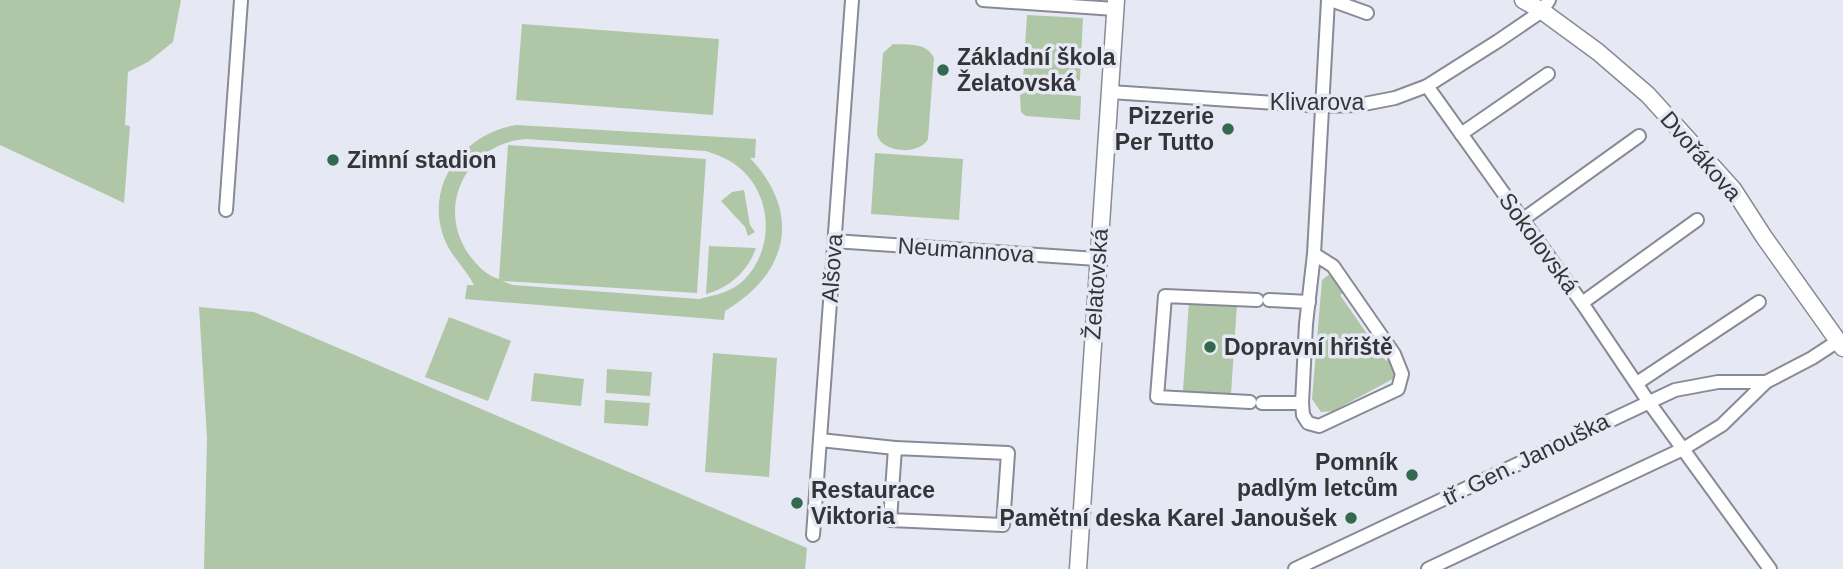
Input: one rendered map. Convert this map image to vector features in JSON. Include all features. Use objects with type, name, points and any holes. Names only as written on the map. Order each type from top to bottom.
[{"type":"main road","name":"Dvořákova","points":[[1523,0],[1546,6],[1648,95],[1733,189],[1840,345]]},
{"type":"main road","name":"Želatovská","points":[[1078,569],[1115,5]]},
{"type":"street","points":[[226,210],[241,0]]},
{"type":"street","name":"Alšova","points":[[813,535],[852,0]]},
{"type":"street","points":[[983,0],[1115,5]]},
{"type":"street","points":[[1314,254],[1333,266],[1394,354],[1402,374],[1398,389],[1320,426],[1308,423],[1303,415],[1302,403],[1329,0],[1367,13]]},
{"type":"street","name":"Klivarova","points":[[1110,92],[1323,107],[1359,105],[1395,98],[1427,86],[1546,6]]},
{"type":"street","points":[[1461,134],[1548,74]]},
{"type":"street","name":"Sokolovská","points":[[1427,86],[1582,303],[1648,401],[1770,569]]},
{"type":"street","points":[[1521,220],[1639,136]]},
{"type":"street","points":[[1582,303],[1698,220]]},
{"type":"street","name":"Neumannova","points":[[834,241],[1097,259]]},
{"type":"street","points":[[1302,403],[1157,397],[1165,296],[1309,302]]},
{"type":"street","points":[[1637,383],[1759,302]]},
{"type":"street","name":"tř. Gen. Janouška","points":[[1428,569],[1445,566],[1683,449],[1722,425],[1766,382],[1840,345]]},
{"type":"street","name":"tř. Gen. Janouška","points":[[1295,569],[1675,390],[1718,382],[1766,382]]},
{"type":"street","points":[[820,440],[895,448],[1007,453],[1003,526],[890,520],[895,448]]},
{"type":"green space","points":[[0,0],[181,0],[173,42],[148,62],[128,72],[125,125],[130,126],[124,203],[0,145]]},
{"type":"green space","points":[[1027,15],[1083,18],[1080,80],[1023,79]]},
{"type":"green space","points":[[522,24],[719,39],[713,115],[516,100]]},
{"type":"green space","points":[[893,44],[922,47],[934,58],[928,139],[917,148],[909,150],[885,145],[877,134],[883,53]]},
{"type":"green space","points":[[1026,92],[1081,96],[1080,120],[1026,116],[1021,112],[1020,95]]},
{"type":"green space","points":[[516,125],[756,139],[755,158],[750,158],[766,179],[777,200],[782,221],[781,241],[775,260],[763,279],[747,296],[725,311],[724,320],[465,299],[467,285],[474,285],[447,245],[440,224],[439,204],[443,185],[463,152],[496,130]],"holes":[[[526,139],[706,151],[736,165],[754,184],[760,197],[766,226],[764,241],[754,268],[744,280],[723,292],[699,299],[513,285],[502,281],[697,293],[706,159],[508,145],[499,279],[476,263],[460,237],[455,218],[456,199],[462,181],[473,165],[487,152],[505,143]]]},
{"type":"green space","points":[[875,153],[963,159],[959,220],[871,214]]},
{"type":"green space","points":[[744,190],[750,225],[755,232],[748,236],[745,227],[721,201],[732,192]]},
{"type":"green space","points":[[709,246],[756,248],[737,277],[722,288],[706,294]]},
{"type":"green space","points":[[1336,269],[1349,289],[1340,295],[1386,361],[1394,354],[1402,374],[1333,411],[1321,412],[1312,399],[1322,280]]},
{"type":"green space","name":"Dopravní hřiště","points":[[1189,301],[1237,304],[1231,394],[1183,391]]},
{"type":"green space","points":[[199,307],[254,312],[807,548],[805,569],[204,569],[207,438]]},
{"type":"green space","points":[[449,317],[511,341],[488,401],[425,377]]},
{"type":"green space","points":[[713,353],[777,358],[769,477],[705,472]]},
{"type":"green space","points":[[607,369],[652,372],[650,396],[606,393]]},
{"type":"green space","points":[[534,373],[584,379],[581,406],[531,401]]},
{"type":"green space","points":[[605,400],[650,403],[648,426],[604,423]]},
{"type":"place","name":"Základní škola Želatovská","points":[[943,70]]},
{"type":"place","name":"Pizzerie Per Tutto","points":[[1228,129]]},
{"type":"place","name":"Zimní stadion","points":[[333,160]]},
{"type":"place","name":"Dopravní hřiště","points":[[1210,347]]},
{"type":"place","name":"Pomník padlým letcům","points":[[1412,475]]},
{"type":"place","name":"Restaurace Viktoria","points":[[797,503]]},
{"type":"place","name":"Pamětní deska Karel Janoušek","points":[[1351,518]]}]
